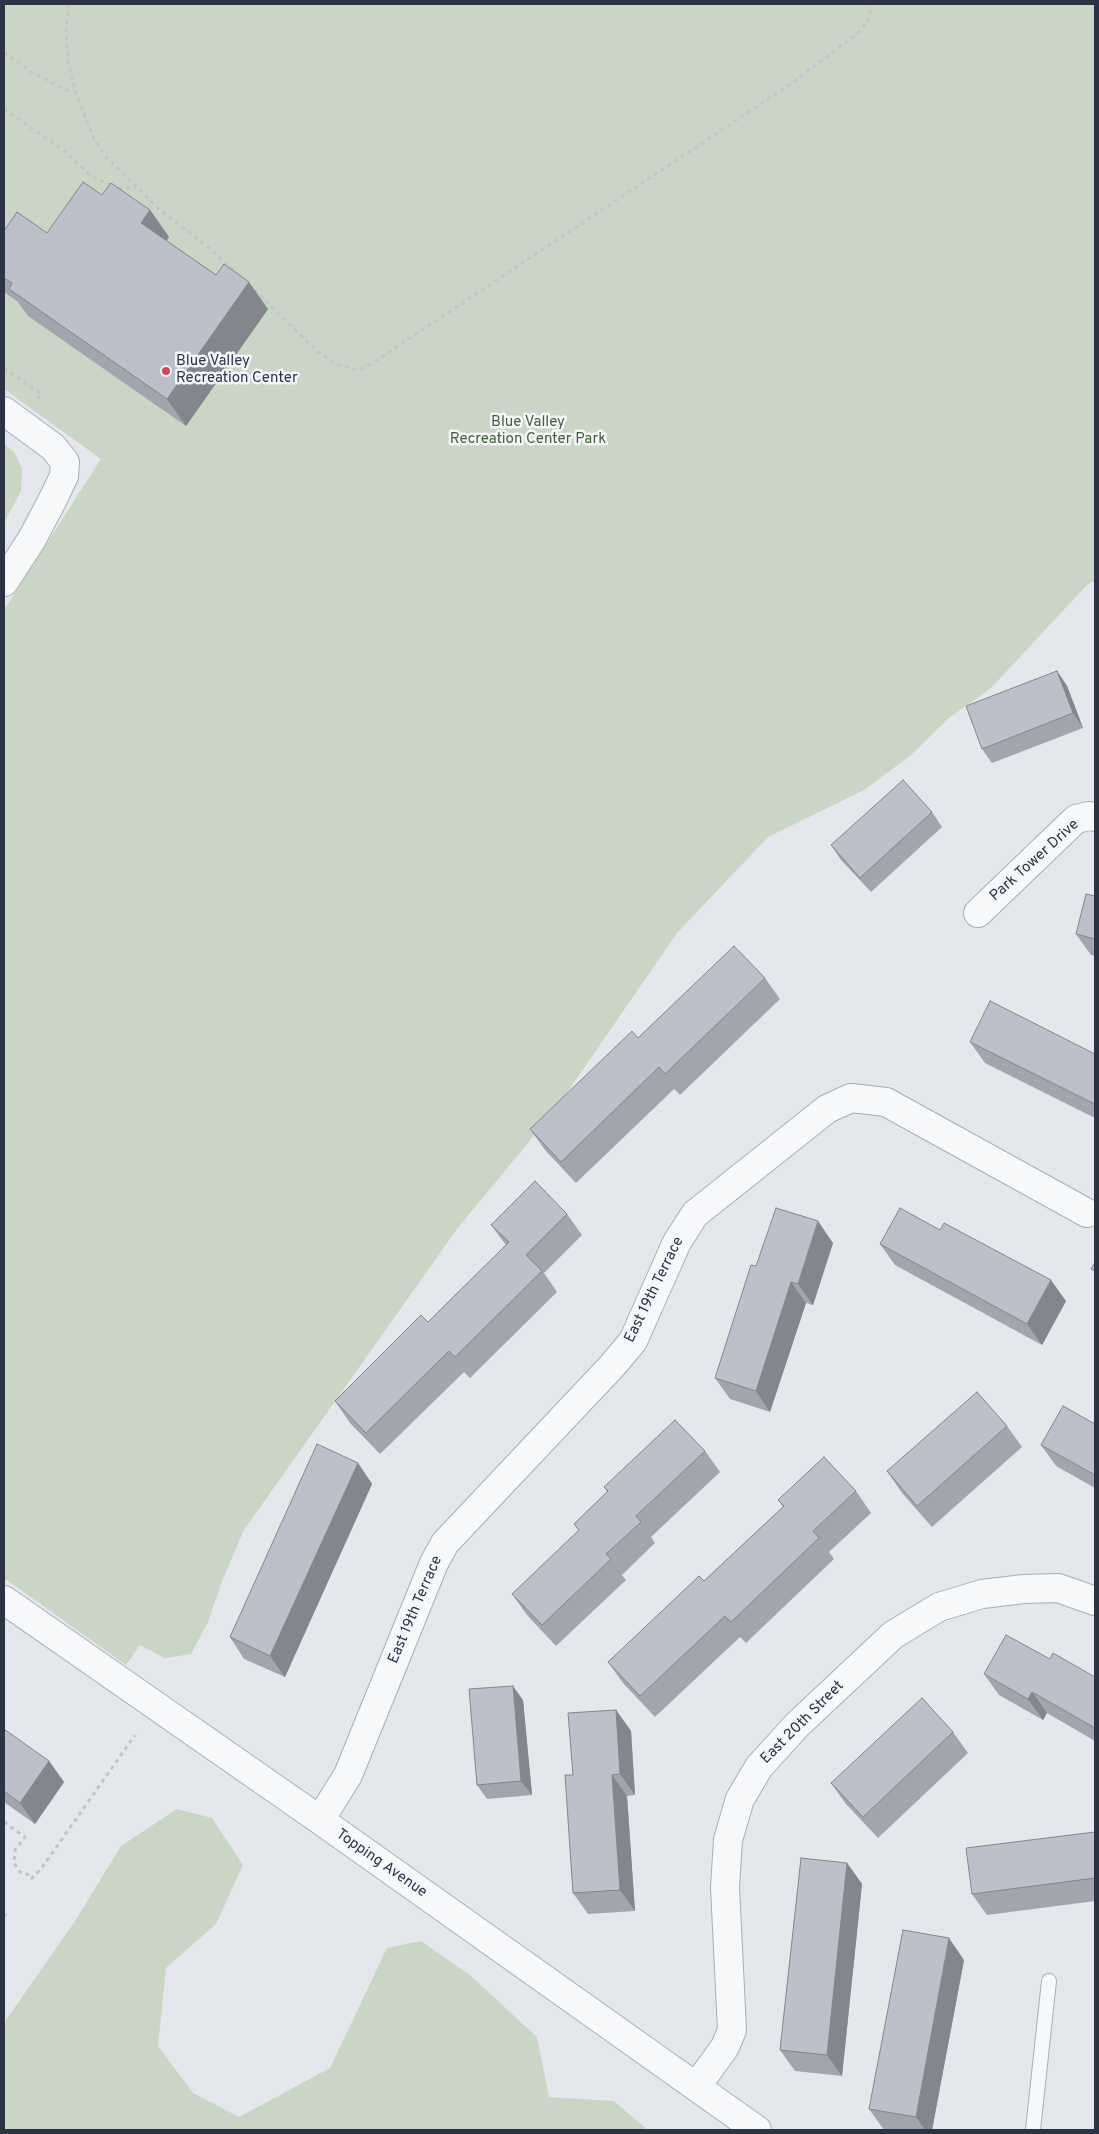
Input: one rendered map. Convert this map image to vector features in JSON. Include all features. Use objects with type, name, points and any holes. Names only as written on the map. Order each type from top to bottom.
[{"type":"street","points":[[4,411],[53,447],[65,462],[64,476],[52,501],[32,539],[4,582]]},
{"type":"street","name":"Park Tower Drive","points":[[978,913],[1076,819],[1089,816],[1095,817]]},
{"type":"street","name":"East 19th Terrace","points":[[320,1820],[348,1775],[434,1563],[445,1543],[612,1366],[633,1341],[677,1242],[695,1214],[826,1109],[851,1098],[886,1102],[1087,1213]]},
{"type":"street","name":"East 20th Street","points":[[696,2087],[725,2047],[732,2030],[725,1887],[728,1840],[740,1799],[759,1767],[797,1725],[894,1635],[939,1607],[982,1594],[1024,1589],[1058,1588],[1095,1601]]},
{"type":"street","name":"Topping Avenue","points":[[4,1600],[320,1820],[757,2130]]},
{"type":"lane","points":[[1033,2130],[1048,1981]]},
{"type":"path","points":[[69,4],[66,30],[68,59],[75,91],[95,141],[107,158],[160,210],[208,247],[246,281]]},
{"type":"path","points":[[252,288],[318,352],[336,364],[353,369],[365,368],[789,84],[856,34],[868,21],[871,9],[869,4]]},
{"type":"path","points":[[4,52],[33,72],[66,90],[75,91]]},
{"type":"path","points":[[4,108],[66,152],[90,175],[120,190],[137,187]]},
{"type":"path","points":[[4,1822],[25,1837],[15,1850],[14,1863],[20,1872],[32,1877],[37,1875],[135,1735]]},
{"type":"green space","name":"Blue Valley Recreation Center Park","points":[[4,4],[1095,4],[1095,581],[1088,584],[990,689],[950,717],[910,756],[864,790],[768,837],[677,933],[555,1110],[457,1229],[244,1530],[222,1581],[208,1622],[191,1654],[165,1658],[140,1645],[126,1665],[4,1578],[4,610],[101,459],[4,389]]},
{"type":"green space","points":[[4,444],[14,452],[22,468],[21,491],[4,523]]},
{"type":"green space","points":[[177,1809],[212,1818],[243,1865],[216,1924],[166,1968],[158,2046],[193,2093],[239,2117],[330,2068],[387,1948],[421,1941],[471,1976],[537,2037],[549,2097],[614,2101],[648,2130],[4,2130],[4,2023],[75,1921],[121,1846]]},
{"type":"building","name":"Blue Valley Recreation Center","points":[[83,182],[102,195],[111,183],[150,210],[141,223],[216,275],[224,264],[249,282],[167,399],[9,289],[12,283],[4,278],[4,231],[17,212],[47,233]]},
{"type":"building","points":[[1057,671],[1073,713],[982,749],[966,706]]},
{"type":"building","points":[[903,780],[932,812],[860,878],[831,845]]},
{"type":"building","points":[[1086,894],[1095,896],[1095,939],[1076,934]]},
{"type":"building","points":[[734,946],[765,978],[665,1074],[659,1067],[561,1162],[530,1129],[632,1031],[638,1038]]},
{"type":"building","points":[[990,1001],[1095,1054],[1095,1104],[970,1042]]},
{"type":"building","points":[[535,1181],[567,1214],[526,1255],[542,1271],[455,1357],[449,1351],[366,1433],[335,1401],[421,1315],[428,1322],[509,1242],[491,1225]]},
{"type":"building","points":[[776,1208],[818,1221],[798,1284],[791,1282],[756,1391],[715,1378],[751,1265],[756,1266]]},
{"type":"building","points":[[900,1208],[940,1230],[944,1223],[1051,1280],[1027,1324],[880,1244]]},
{"type":"building","points":[[1095,1262],[1095,1271],[1091,1269]]},
{"type":"building","points":[[977,1392],[1007,1426],[917,1506],[887,1471]]},
{"type":"building","points":[[1063,1406],[1095,1424],[1095,1475],[1041,1445]]},
{"type":"building","points":[[675,1420],[705,1451],[636,1516],[641,1522],[606,1554],[611,1559],[542,1625],[512,1594],[579,1530],[574,1524],[608,1491],[604,1487]]},
{"type":"building","points":[[317,1444],[358,1463],[270,1656],[230,1637]]},
{"type":"building","points":[[824,1457],[856,1491],[813,1531],[819,1538],[731,1622],[725,1616],[640,1696],[608,1662],[699,1576],[704,1581],[784,1506],[778,1500]]},
{"type":"building","points":[[1006,1635],[1050,1659],[1053,1653],[1095,1677],[1095,1728],[1032,1692],[1028,1699],[984,1674]]},
{"type":"building","points":[[513,1686],[521,1781],[477,1785],[469,1689]]},
{"type":"building","points":[[922,1698],[953,1732],[863,1817],[831,1783]]},
{"type":"building","points":[[616,1710],[620,1774],[612,1775],[620,1890],[573,1893],[565,1775],[573,1775],[568,1713]]},
{"type":"building","points":[[4,1729],[49,1761],[20,1803],[4,1791]]},
{"type":"building","points":[[1095,1832],[1095,1878],[972,1894],[966,1848]]},
{"type":"building","points":[[801,1858],[847,1863],[827,2055],[780,2050]]},
{"type":"building","points":[[903,1930],[949,1938],[916,2117],[869,2109]]},
{"type":"place","name":"Blue Valley Recreation Center","points":[[166,371]]}]
